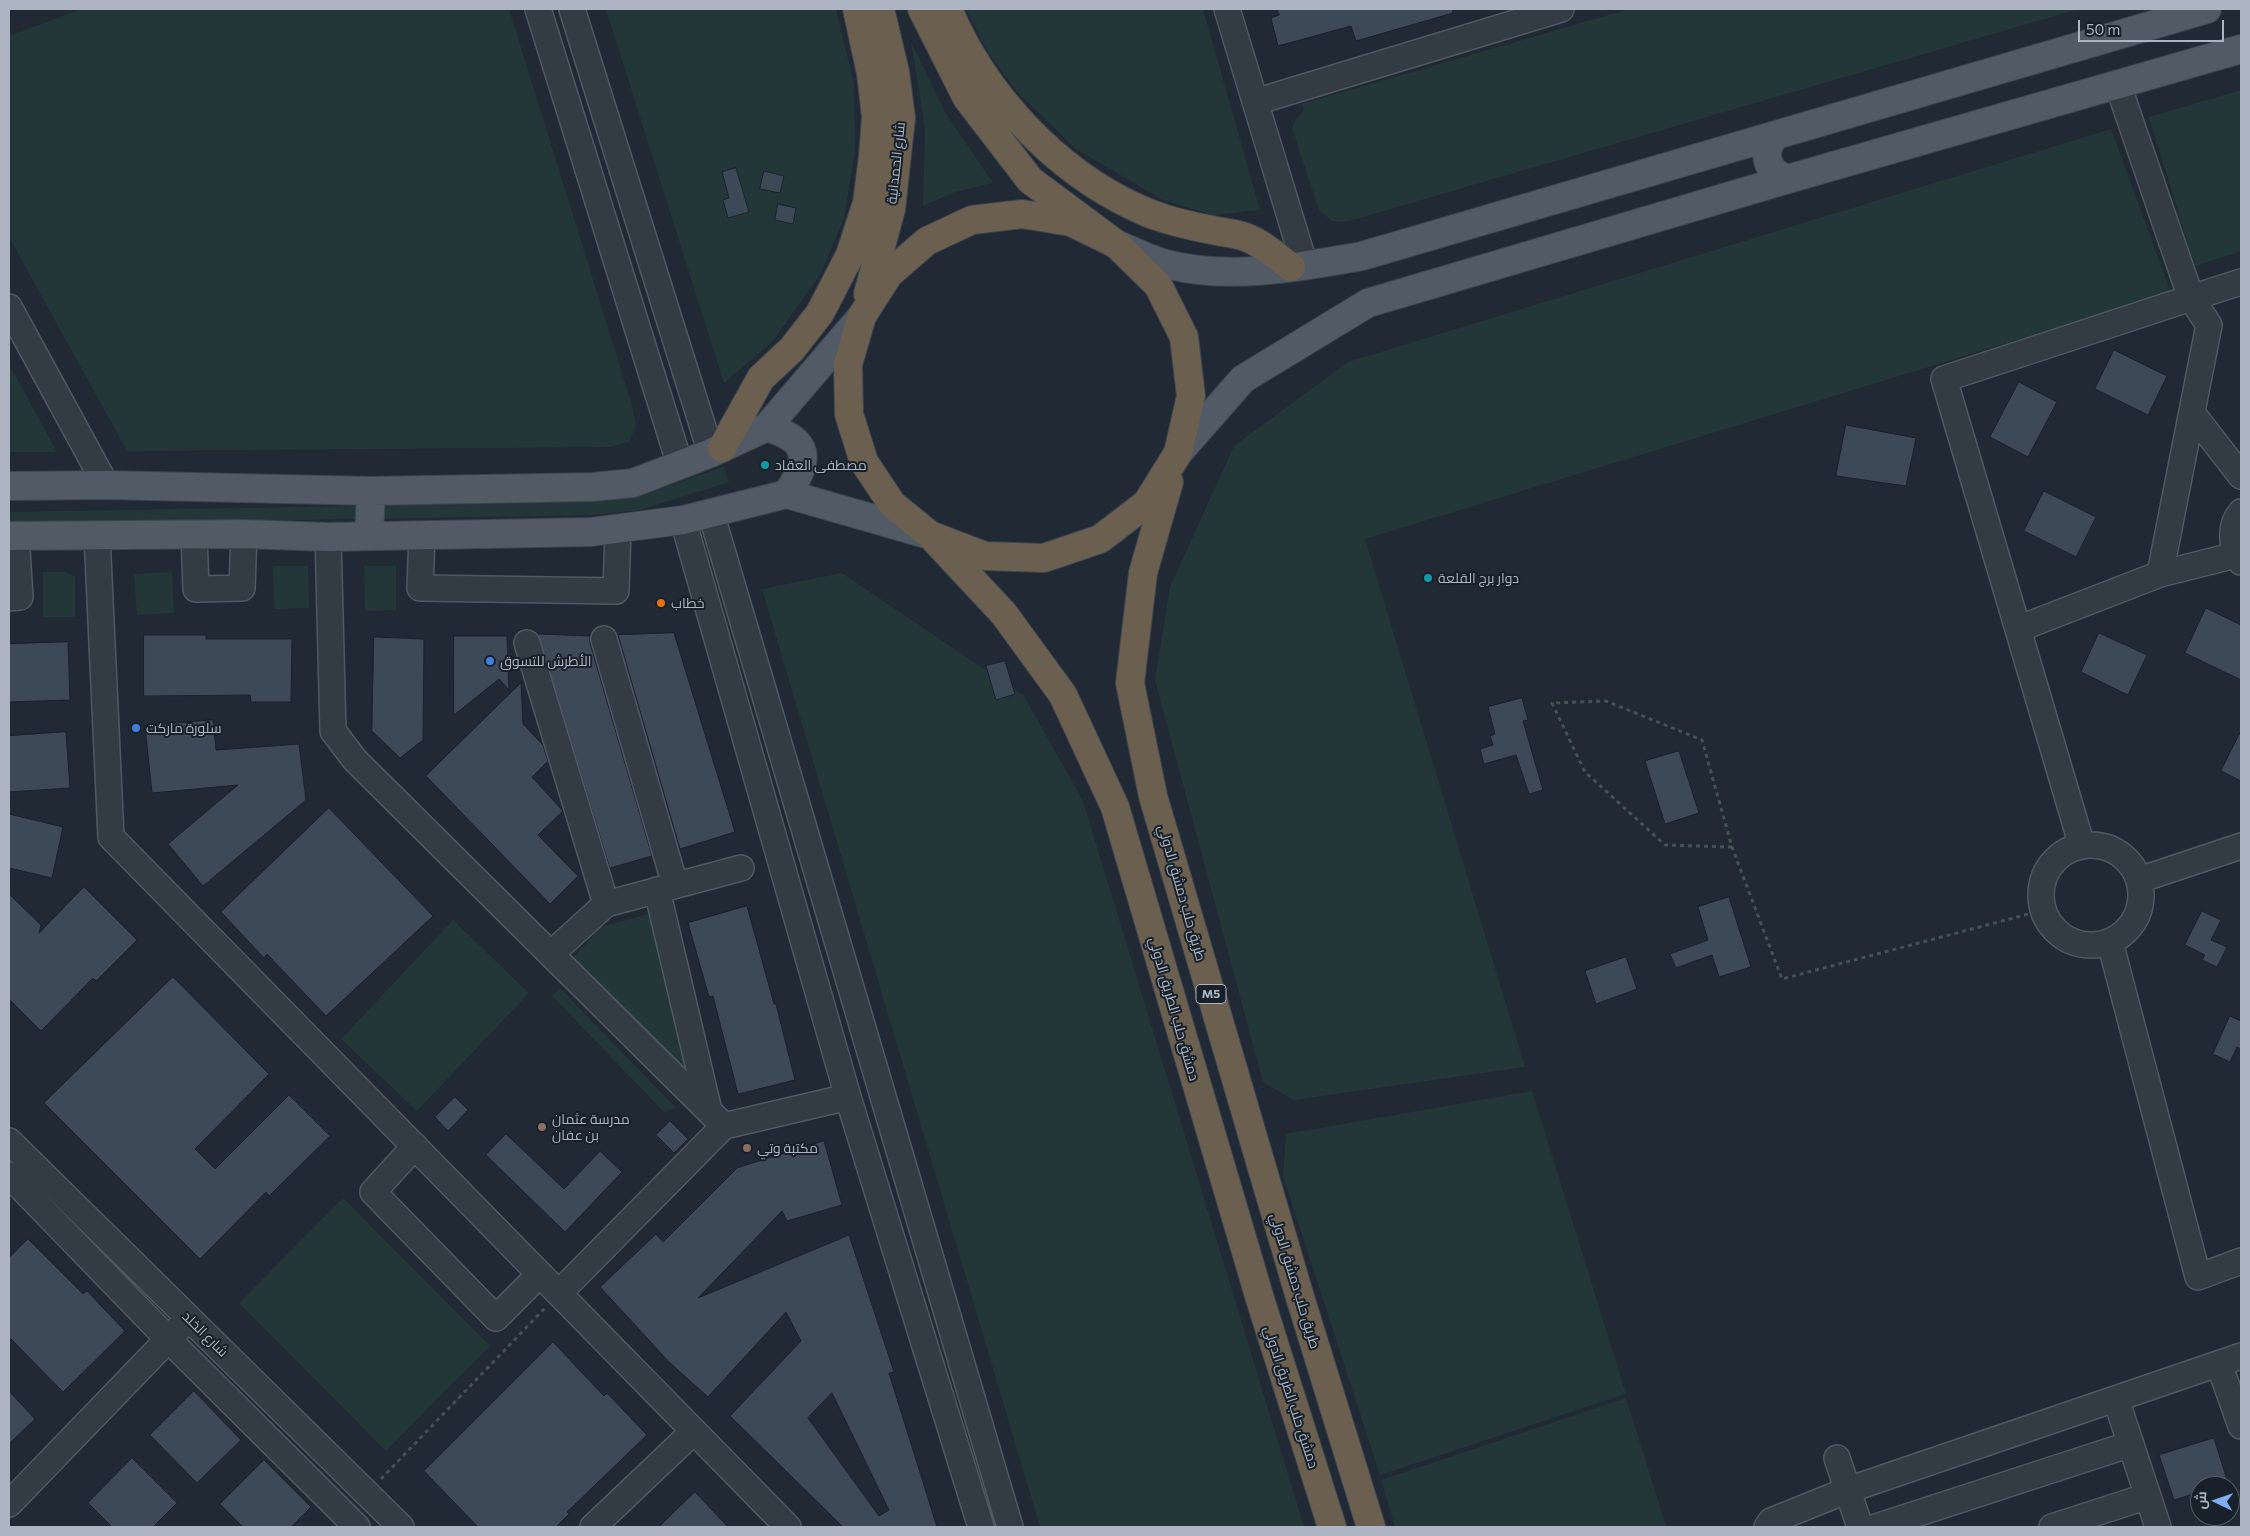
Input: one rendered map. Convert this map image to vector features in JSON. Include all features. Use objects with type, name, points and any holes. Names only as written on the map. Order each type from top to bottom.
[{"type":"highway","points":[[716,450],[761,378],[792,349],[820,313],[850,255],[867,203],[874,157],[876,117],[871,72],[857,9]]},
{"type":"highway","name":"شارع الحمدانية","points":[[880,9],[895,72],[901,118],[891,209],[848,364],[849,414],[864,462],[892,504],[930,535]]},
{"type":"highway","points":[[922,9],[967,98],[1030,180],[1116,244]]},
{"type":"highway","points":[[948,9],[958,32],[980,71],[1016,116],[1054,154],[1093,184],[1138,209],[1188,225],[1250,238],[1298,266]]},
{"type":"highway","points":[[862,316],[889,274],[914,252],[927,241],[972,220],[1022,214],[1055,219],[1072,222],[1116,244]]},
{"type":"highway","name":"طريق حلب دمشق الدولي","points":[[1116,244],[1158,285],[1184,337],[1191,396],[1178,453],[1142,573],[1130,684],[1153,796],[1299,1294],[1371,1527]]},
{"type":"highway","points":[[930,535],[985,556],[1044,558],[1100,539],[1139,509],[1146,503],[1178,453]]},
{"type":"highway","name":"دمشق حلب الطريق الدولي","points":[[930,535],[1004,614],[1063,695],[1115,807],[1260,1299],[1332,1527]]},
{"type":"main road","points":[[1116,244],[1169,265],[1245,271],[1298,266],[1362,256],[2207,9]]},
{"type":"main road","points":[[1178,453],[1243,379],[1368,303],[1788,179],[2241,49]]},
{"type":"main road","points":[[1774,137],[1767,148],[1768,163],[1775,174],[1788,179]]},
{"type":"main road","points":[[1707,156],[1722,160],[1731,173],[1731,188],[1721,200]]},
{"type":"main road","points":[[9,486],[106,485],[371,491],[593,487],[633,483],[716,450],[767,427],[862,316]]},
{"type":"main road","points":[[767,427],[788,434],[799,443],[803,458],[800,476],[788,494]]},
{"type":"main road","points":[[369,536],[371,491]]},
{"type":"main road","points":[[12,536],[244,534],[328,537],[591,532],[683,520],[788,494],[930,535]]},
{"type":"street","points":[[538,9],[680,465]]},
{"type":"street","points":[[572,9],[716,450]]},
{"type":"street","points":[[1228,9],[1255,102],[1298,266]]},
{"type":"street","points":[[1255,102],[1561,9]]},
{"type":"street","points":[[2118,85],[2191,298],[2209,325],[2160,574]]},
{"type":"street","points":[[2082,846],[1944,379],[2241,282]]},
{"type":"street","points":[[9,308],[106,485]]},
{"type":"street","points":[[2192,413],[2241,476]]},
{"type":"street","points":[[2018,629],[2160,574],[2239,558],[2233,542],[2233,528],[2241,512]]},
{"type":"street","points":[[711,513],[1010,1527]]},
{"type":"street","points":[[683,520],[848,1097],[981,1527]]},
{"type":"street","points":[[422,535],[420,588],[616,591],[618,529]]},
{"type":"street","points":[[194,534],[196,589],[242,588],[244,534]]},
{"type":"street","points":[[96,535],[111,837],[788,1527]]},
{"type":"street","points":[[9,598],[20,597],[12,536]]},
{"type":"street","points":[[328,537],[333,731],[355,760],[717,1118]]},
{"type":"street","points":[[604,639],[666,888],[717,1118]]},
{"type":"street","points":[[528,644],[606,904]]},
{"type":"street","points":[[2082,846],[2098,846],[2114,850],[2127,860],[2139,880],[2141,905],[2135,920],[2124,933],[2110,942],[2094,946],[2078,944],[2063,936],[2051,925],[2044,910],[2041,893],[2045,877],[2053,863],[2066,852],[2082,846]]},
{"type":"street","points":[[2139,880],[2241,846]]},
{"type":"street","points":[[551,954],[606,904],[740,868]]},
{"type":"street","points":[[2110,942],[2198,1277],[2241,1261]]},
{"type":"street","points":[[559,1293],[717,1118],[848,1097]]},
{"type":"street","name":"شارع الخلد","points":[[9,1141],[401,1527]]},
{"type":"street","points":[[415,1146],[373,1192],[434,1255],[496,1318],[540,1274]]},
{"type":"street","points":[[9,1175],[168,1339],[357,1527]]},
{"type":"street","points":[[9,1504],[189,1318]]},
{"type":"street","points":[[1767,1527],[1771,1521],[1848,1490],[2230,1360],[2241,1426]]},
{"type":"street","points":[[2116,1399],[2158,1527]]},
{"type":"street","points":[[593,1527],[694,1431]]},
{"type":"street","points":[[1876,1527],[2130,1444]]},
{"type":"street","points":[[1837,1458],[1860,1527]]},
{"type":"street","points":[[2052,1527],[2148,1496]]},
{"type":"path","points":[[1732,847],[1665,845],[1585,772],[1552,703],[1606,700],[1702,740],[1732,847],[1782,979],[2044,910]]},
{"type":"path","points":[[367,1494],[559,1293]]},
{"type":"shaded area","points":[[82,9],[509,9],[631,402],[636,425],[629,442],[610,447],[127,451],[9,237],[9,36]]},
{"type":"shaded area","points":[[606,9],[836,9],[854,84],[855,151],[844,218],[820,275],[772,342],[724,383]]},
{"type":"shaded area","points":[[966,9],[1203,9],[1260,210],[1213,215],[1163,200],[1076,149],[1018,93],[987,51]]},
{"type":"shaded area","points":[[1629,9],[2079,9],[1363,217],[1342,222],[1332,221],[1319,210],[1292,128],[1304,110],[1302,104]]},
{"type":"shaded area","points":[[911,42],[945,112],[993,183],[955,192],[923,206],[925,128]]},
{"type":"shaded area","points":[[2241,90],[2241,251],[2195,266],[2149,117]]},
{"type":"shaded area","points":[[2111,129],[2171,293],[1365,539],[1525,1067],[1293,1100],[1263,1082],[1155,680],[1170,587],[1234,446],[1348,362]]},
{"type":"shaded area","points":[[9,364],[57,452],[9,452]]},
{"type":"shaded area","points":[[723,467],[729,482],[640,510],[591,515],[9,525],[9,512],[592,502],[637,497]]},
{"type":"shaded area","points":[[273,566],[308,566],[309,608],[274,609]]},
{"type":"shaded area","points":[[364,566],[396,566],[396,610],[365,611]]},
{"type":"shaded area","points":[[43,572],[65,572],[75,577],[75,617],[43,617]]},
{"type":"shaded area","points":[[172,572],[174,613],[137,615],[134,574]]},
{"type":"shaded area","points":[[842,573],[1024,696],[1083,801],[1304,1527],[1040,1527],[762,589]]},
{"type":"shaded area","points":[[652,913],[700,1087],[572,959],[601,927]]},
{"type":"shaded area","points":[[453,920],[529,993],[417,1111],[341,1039]]},
{"type":"shaded area","points":[[560,988],[676,1108],[664,1112],[552,996]]},
{"type":"shaded area","points":[[1532,1091],[1626,1394],[1380,1475],[1283,1176],[1286,1134]]},
{"type":"shaded area","points":[[343,1198],[490,1346],[386,1451],[239,1303]]},
{"type":"shaded area","points":[[1626,1398],[1666,1526],[1395,1527],[1381,1480]]},
{"type":"building","points":[[1277,9],[1452,9],[1453,13],[1356,41],[1351,26],[1278,46],[1271,18],[1279,15]]},
{"type":"building","points":[[736,168],[749,212],[728,218],[723,200],[729,198],[722,172]]},
{"type":"building","points":[[764,171],[784,176],[780,193],[760,189]]},
{"type":"building","points":[[778,204],[796,208],[793,224],[775,220]]},
{"type":"building","points":[[2114,350],[2167,376],[2148,415],[2095,389]]},
{"type":"building","points":[[2019,382],[2057,402],[2028,457],[1990,437]]},
{"type":"building","points":[[1846,425],[1916,438],[1906,486],[1836,476]]},
{"type":"building","points":[[2044,491],[2096,517],[2076,557],[2024,531]]},
{"type":"building","points":[[2206,608],[2241,625],[2241,680],[2185,653]]},
{"type":"building","points":[[674,633],[735,832],[680,849],[618,635]]},
{"type":"building","points":[[2099,633],[2147,655],[2128,695],[2081,672]]},
{"type":"building","points":[[538,634],[590,636],[590,643],[652,856],[610,868]]},
{"type":"building","points":[[144,635],[206,635],[206,639],[292,639],[291,702],[251,702],[250,695],[144,696]]},
{"type":"building","points":[[454,636],[507,636],[509,690],[499,679],[454,715]]},
{"type":"building","points":[[374,637],[424,639],[423,740],[400,758],[372,731]]},
{"type":"building","points":[[68,642],[70,700],[9,702],[9,644]]},
{"type":"building","points":[[1005,661],[1015,694],[996,700],[986,666]]},
{"type":"building","points":[[521,683],[523,724],[543,745],[548,761],[532,777],[563,811],[538,835],[578,876],[550,904],[426,776]]},
{"type":"building","points":[[1522,698],[1528,720],[1523,721],[1543,790],[1529,794],[1516,755],[1484,764],[1480,749],[1493,745],[1490,736],[1495,734],[1488,707]]},
{"type":"building","points":[[213,720],[216,750],[299,744],[306,800],[203,886],[168,844],[238,785],[152,793],[145,726]]},
{"type":"building","points":[[2241,731],[2241,781],[2221,771]]},
{"type":"building","points":[[66,732],[70,788],[9,792],[9,736]]},
{"type":"building","points":[[1679,751],[1699,813],[1665,824],[1645,761]]},
{"type":"building","points":[[329,808],[433,916],[326,1016],[267,954],[264,958],[221,912]]},
{"type":"building","points":[[9,814],[63,827],[52,878],[9,868]]},
{"type":"building","points":[[84,887],[137,940],[96,981],[93,978],[41,1031],[9,999],[9,894],[41,925],[39,933]]},
{"type":"building","points":[[1729,897],[1751,967],[1719,977],[1712,955],[1676,968],[1670,954],[1708,940],[1698,907]]},
{"type":"building","points":[[747,906],[774,1004],[776,1004],[795,1080],[738,1094],[713,996],[709,997],[688,923]]},
{"type":"building","points":[[2202,911],[2221,920],[2211,940],[2227,947],[2217,967],[2202,960],[2205,955],[2185,945]]},
{"type":"building","points":[[1626,957],[1637,989],[1596,1004],[1585,971]]},
{"type":"building","points":[[173,977],[269,1074],[195,1149],[215,1169],[289,1095],[330,1136],[269,1196],[266,1192],[200,1259],[44,1103]]},
{"type":"building","points":[[2230,1016],[2241,1021],[2241,1049],[2237,1047],[2230,1062],[2213,1054]]},
{"type":"building","points":[[455,1097],[468,1110],[448,1131],[435,1117]]},
{"type":"building","points":[[670,1121],[688,1139],[674,1153],[656,1135]]},
{"type":"building","points":[[506,1134],[564,1189],[600,1151],[622,1172],[565,1232],[486,1155]]},
{"type":"building","points":[[824,1141],[842,1205],[787,1221],[782,1211],[698,1298],[849,1235],[894,1372],[889,1373],[937,1527],[843,1527],[730,1416],[801,1341],[786,1312],[708,1397],[669,1362],[600,1287],[656,1234],[663,1242],[737,1168]],"holes":[[[832,1393],[889,1510],[879,1516],[808,1418]]]},
{"type":"building","points":[[28,1239],[83,1294],[87,1291],[125,1331],[63,1392],[9,1337],[9,1258]]},
{"type":"building","points":[[553,1342],[604,1396],[607,1393],[647,1435],[567,1512],[569,1514],[556,1527],[478,1527],[424,1471]]},
{"type":"building","points":[[9,1391],[35,1419],[9,1444]]},
{"type":"building","points":[[194,1391],[241,1440],[197,1483],[150,1435]]},
{"type":"building","points":[[2214,1438],[2226,1476],[2190,1476],[2190,1495],[2174,1500],[2159,1455]]},
{"type":"building","points":[[132,1458],[177,1503],[153,1527],[112,1527],[88,1503]]},
{"type":"building","points":[[264,1460],[311,1507],[291,1527],[243,1527],[220,1504]]},
{"type":"building","points":[[695,1492],[728,1527],[659,1527]]},
{"type":"place","name":"مصطفى العقاد","points":[[765,465]]},
{"type":"place","name":"دوار برج القلعة","points":[[1428,578]]},
{"type":"place","name":"خطاب","points":[[661,603]]},
{"type":"place","name":"الأطرش للتسوق","points":[[490,661]]},
{"type":"place","name":"سلورة ماركت","points":[[136,728]]},
{"type":"place","name":"مدرسة عثمان بن عفان","points":[[542,1127]]},
{"type":"place","name":"مكتبة وتي","points":[[747,1148]]}]
